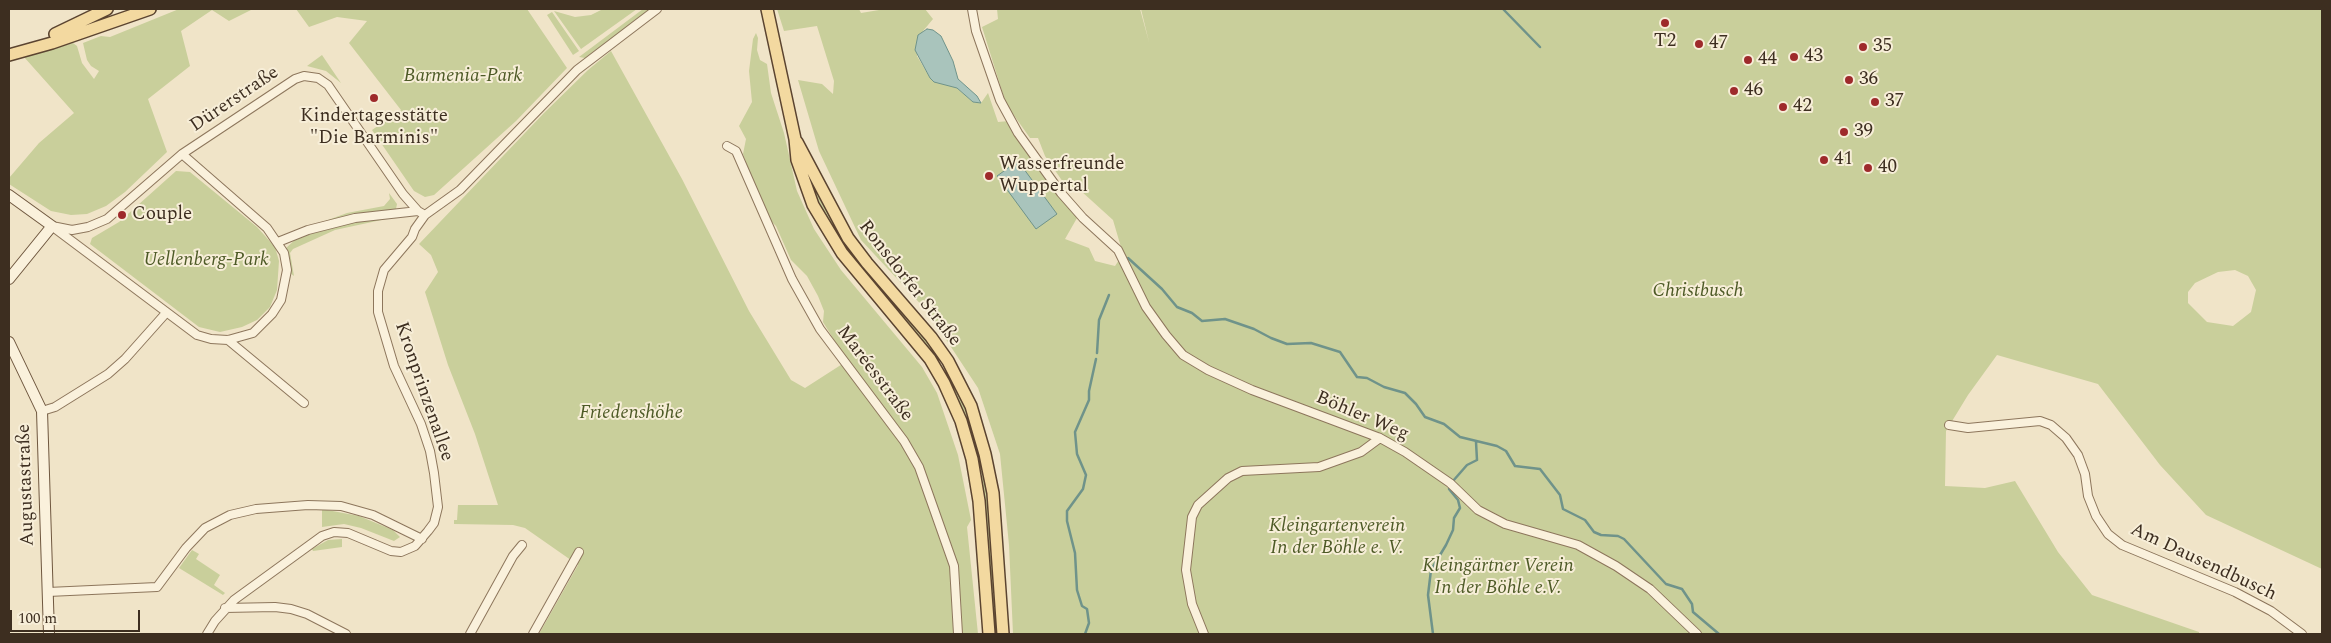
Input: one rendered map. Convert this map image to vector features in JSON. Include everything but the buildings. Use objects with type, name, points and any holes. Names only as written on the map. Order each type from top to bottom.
[{"type":"main road","points":[[9,50],[76,25],[107,9]]},
{"type":"main road","points":[[9,54],[52,43],[150,9]]},
{"type":"main road","name":"Ronsdorfer Straße","points":[[759,9],[769,24]]},
{"type":"main road","name":"Ronsdorfer Straße","points":[[767,9],[800,175],[827,231],[859,276],[911,334],[930,359],[944,383],[961,421],[972,459],[979,501],[989,634]]},
{"type":"main road","name":"Ronsdorfer Straße","points":[[794,139],[848,238],[867,263],[932,337],[952,369],[970,406],[986,454],[995,506],[1003,634]]},
{"type":"street","points":[[425,215],[460,190],[577,70],[657,9]]},
{"type":"street","name":"Böhler Weg","points":[[972,9],[976,31],[1000,100],[1018,133],[1061,193],[1083,218],[1118,250],[1146,307],[1166,336],[1183,355],[1208,370],[1252,390],[1380,438],[1406,452],[1450,483],[1478,510],[1505,524],[1578,545],[1616,566],[1650,589],[1697,634]]},
{"type":"street","name":"Dürerstraße","points":[[52,226],[72,230],[88,227],[107,219],[182,154],[295,79],[312,76],[328,85],[403,194],[418,211],[425,215]]},
{"type":"street","name":"Maréesstraße","points":[[727,146],[736,151],[792,279],[820,329],[904,441],[919,466],[954,566],[958,634]]},
{"type":"street","points":[[9,195],[166,314],[197,335],[211,339],[228,340],[253,333],[272,314],[281,300],[287,270],[284,253],[267,228],[182,154]]},
{"type":"street","points":[[278,242],[308,230],[355,218],[418,211]]},
{"type":"street","name":"Kronprinzenallee","points":[[208,634],[225,608],[251,586],[322,536],[334,532],[348,533],[391,551],[401,552],[415,546],[434,523],[438,507],[433,466],[421,424],[394,366],[378,302],[380,281],[384,270],[412,236],[425,215]]},
{"type":"street","points":[[9,279],[52,226]]},
{"type":"street","points":[[42,410],[55,407],[108,374],[125,359],[166,314]]},
{"type":"street","points":[[228,340],[304,403]]},
{"type":"street","name":"Augustastraße","points":[[9,342],[42,410],[49,634]]},
{"type":"street","name":"Am Dausendbusch","points":[[1949,425],[1968,428],[2040,421],[2051,425],[2066,438],[2078,455],[2085,474],[2088,496],[2096,516],[2108,534],[2122,545],[2235,592],[2272,611],[2302,634]]},
{"type":"street","points":[[1204,634],[1192,604],[1186,570],[1192,517],[1198,505],[1228,478],[1242,471],[1300,470],[1319,466],[1361,452],[1380,438]]},
{"type":"street","points":[[48,592],[157,587],[186,548],[205,528],[230,516],[256,509],[308,505],[341,506],[372,515],[422,539]]},
{"type":"street","points":[[470,634],[512,556],[522,545]]},
{"type":"street","points":[[533,634],[579,552]]},
{"type":"street","points":[[225,608],[275,607],[291,610],[307,614],[346,634]]},
{"type":"green space","points":[[179,9],[253,9],[229,21],[212,10],[181,31],[190,66],[148,99],[167,152],[125,192],[106,206],[87,214],[71,215],[51,211],[9,184],[9,178],[39,143],[74,113],[24,57],[73,43],[77,46],[82,63],[94,79],[99,71],[91,66],[87,60],[83,43],[101,36],[110,37]]},
{"type":"green space","name":"Barmenia-Park","points":[[296,9],[527,9],[567,68],[516,121],[434,195],[425,197],[414,191],[372,130],[401,110],[349,43],[367,21],[337,17],[309,27]]},
{"type":"green space","points":[[603,9],[637,9],[581,49],[554,11],[575,17],[591,15]]},
{"type":"green space","points":[[643,9],[650,10],[585,58],[579,57]]},
{"type":"green space","name":"Christbusch","points":[[777,9],[859,9],[861,13],[885,9],[925,9],[933,19],[923,31],[917,56],[930,78],[957,88],[973,102],[981,103],[988,93],[998,122],[1009,121],[1077,218],[1065,239],[1089,248],[1095,261],[1115,266],[1123,254],[1113,220],[1081,191],[1063,182],[1045,156],[1038,138],[1030,138],[1006,104],[982,27],[998,19],[997,9],[1140,9],[1149,42],[1141,9],[2322,9],[2322,569],[2206,515],[2160,465],[2098,384],[1997,355],[1968,395],[1946,431],[1945,486],[1985,488],[2015,481],[2058,552],[2092,595],[2199,632],[2199,634],[1013,634],[1009,545],[1000,454],[978,388],[928,312],[861,240],[819,151],[798,80],[822,84],[833,94],[834,81],[817,26],[784,31]],"holes":[[[2235,270],[2248,276],[2256,290],[2251,312],[2233,326],[2207,322],[2188,303],[2188,292],[2195,283],[2218,272]]]},
{"type":"green space","points":[[552,12],[579,51],[573,55],[547,15]]},
{"type":"green space","name":"Friedenshöhe","points":[[756,33],[758,38],[757,50],[760,60],[767,64],[771,93],[784,133],[797,191],[814,229],[841,270],[922,367],[937,393],[958,455],[971,520],[967,527],[978,634],[539,634],[578,565],[525,528],[513,525],[454,524],[454,520],[457,520],[458,505],[498,505],[475,434],[448,365],[425,292],[438,272],[431,255],[419,244],[544,113],[588,70],[611,51],[682,179],[749,311],[791,380],[805,388],[847,361],[823,322],[824,311],[807,276],[791,260],[776,226],[765,215],[743,154],[746,139],[739,126],[752,102],[749,71],[753,39]]},
{"type":"green space","points":[[322,55],[341,83],[326,71],[307,66]]},
{"type":"green space","name":"Uellenberg-Park","points":[[176,171],[190,172],[257,227],[275,247],[279,261],[277,290],[270,307],[257,320],[242,327],[220,332],[199,327],[90,244],[92,238],[119,222]]},
{"type":"green space","points":[[809,173],[833,223],[846,244],[922,334],[958,392],[970,419],[984,471],[989,505],[998,634],[995,634],[981,471],[966,418],[942,368],[928,347],[857,265],[836,235],[807,178]]},
{"type":"green space","points":[[389,193],[397,204],[396,209],[352,216],[301,230],[347,213],[384,206],[390,199]]},
{"type":"green space","points":[[385,217],[386,219],[335,230],[293,249],[290,253],[294,276],[290,273],[286,248],[297,238],[333,225]]},
{"type":"green space","points":[[322,509],[359,516],[393,530],[400,537],[394,541],[361,528],[344,524],[322,527]]},
{"type":"green space","points":[[342,539],[342,547],[313,551],[312,549],[328,540]]},
{"type":"green space","points":[[192,550],[199,554],[196,559],[220,575],[214,585],[225,593],[223,595],[179,568]]},
{"type":"water","points":[[927,29],[933,30],[941,36],[953,61],[958,79],[977,96],[981,103],[973,102],[957,88],[934,82],[930,78],[915,50],[918,35]]},
{"type":"water","points":[[1018,161],[1057,214],[1036,229],[997,176]]},
{"type":"waterway","points":[[1503,9],[1540,47]]},
{"type":"waterway","points":[[1128,258],[1162,289],[1177,307],[1192,313],[1202,321],[1225,319],[1254,329],[1287,344],[1311,343],[1340,352],[1357,377],[1367,378],[1384,387],[1405,393],[1425,417],[1444,424],[1460,437],[1497,446],[1506,451],[1515,466],[1540,469],[1560,495],[1563,509],[1585,520],[1594,532],[1601,535],[1618,536],[1624,539],[1666,584],[1682,589],[1692,604],[1693,612],[1719,634]]},
{"type":"waterway","points":[[1097,353],[1099,320],[1109,295]]},
{"type":"waterway","points":[[1085,634],[1089,623],[1087,609],[1082,606],[1077,590],[1075,553],[1067,521],[1067,511],[1083,489],[1086,475],[1077,454],[1075,432],[1089,400],[1089,391],[1096,359]]},
{"type":"waterway","points":[[1453,481],[1467,465],[1477,460],[1476,442]]},
{"type":"waterway","points":[[1433,634],[1428,595],[1431,570],[1446,545],[1453,530],[1454,518],[1460,508],[1458,500],[1449,489]]},
{"type":"place","name":"T2","points":[[1665,23]]},
{"type":"place","name":"47","points":[[1699,44]]},
{"type":"place","name":"35","points":[[1863,47]]},
{"type":"place","name":"43","points":[[1794,57]]},
{"type":"place","name":"44","points":[[1748,60]]},
{"type":"place","name":"36","points":[[1849,80]]},
{"type":"place","name":"46","points":[[1734,91]]},
{"type":"place","name":"Kindertagesstätte \"Die Barminis\"","points":[[374,98]]},
{"type":"place","name":"37","points":[[1875,102]]},
{"type":"place","name":"42","points":[[1783,107]]},
{"type":"place","name":"39","points":[[1844,132]]},
{"type":"place","name":"41","points":[[1824,160]]},
{"type":"place","name":"40","points":[[1868,168]]},
{"type":"place","name":"Wasserfreunde Wuppertal","points":[[989,176]]},
{"type":"place","name":"Couple","points":[[122,215]]},
{"type":"park label","name":"Kleingartenverein In der Böhle e. V.","points":[[1337,538]]},
{"type":"park label","name":"Kleingärtner Verein In der Böhle e.V.","points":[[1498,578]]}]
